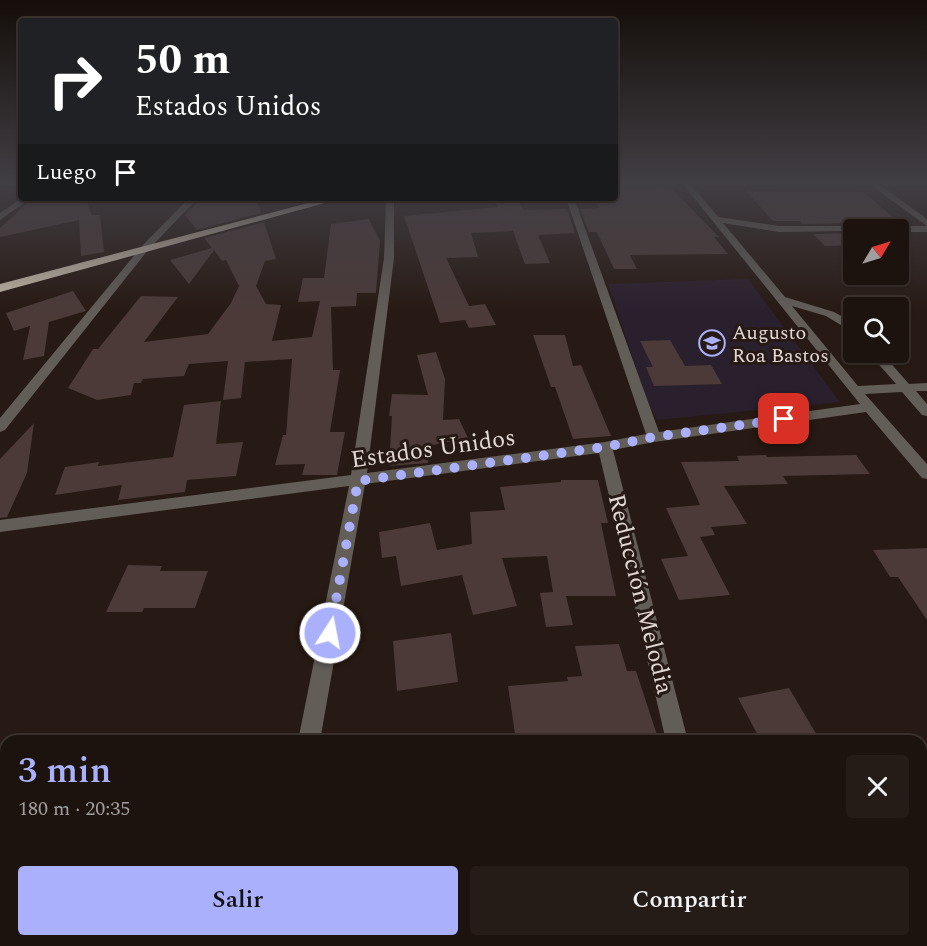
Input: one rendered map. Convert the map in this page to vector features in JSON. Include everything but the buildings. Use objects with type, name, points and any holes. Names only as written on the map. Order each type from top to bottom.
[{"type":"highway","points":[[0,288],[225,227]]},
{"type":"highway","points":[[0,281],[145,248]]},
{"type":"street","points":[[0,427],[145,248],[165,227]]},
{"type":"street","points":[[310,735],[358,481],[389,258],[390,227]]},
{"type":"street","points":[[580,227],[654,437]]},
{"type":"street","points":[[724,227],[855,390],[927,474]]},
{"type":"street","points":[[768,227],[927,229]]},
{"type":"street","points":[[783,300],[827,313],[843,321]]},
{"type":"street","points":[[883,363],[927,412]]},
{"type":"street","points":[[855,390],[927,387]]},
{"type":"street","name":"Estados Unidos","points":[[0,526],[358,481],[870,407]]},
{"type":"street","name":"Reducción Melodia","points":[[605,447],[676,735]]},
{"type":"shaded area","name":"Augusto Roa Bastos","points":[[748,279],[840,402],[657,420],[648,403],[608,284]]},
{"type":"place","name":"Augusto Roa Bastos","points":[[712,343]]},
{"type":"route","points":[[330,633],[358,481],[605,447],[654,437],[784,419]]}]
